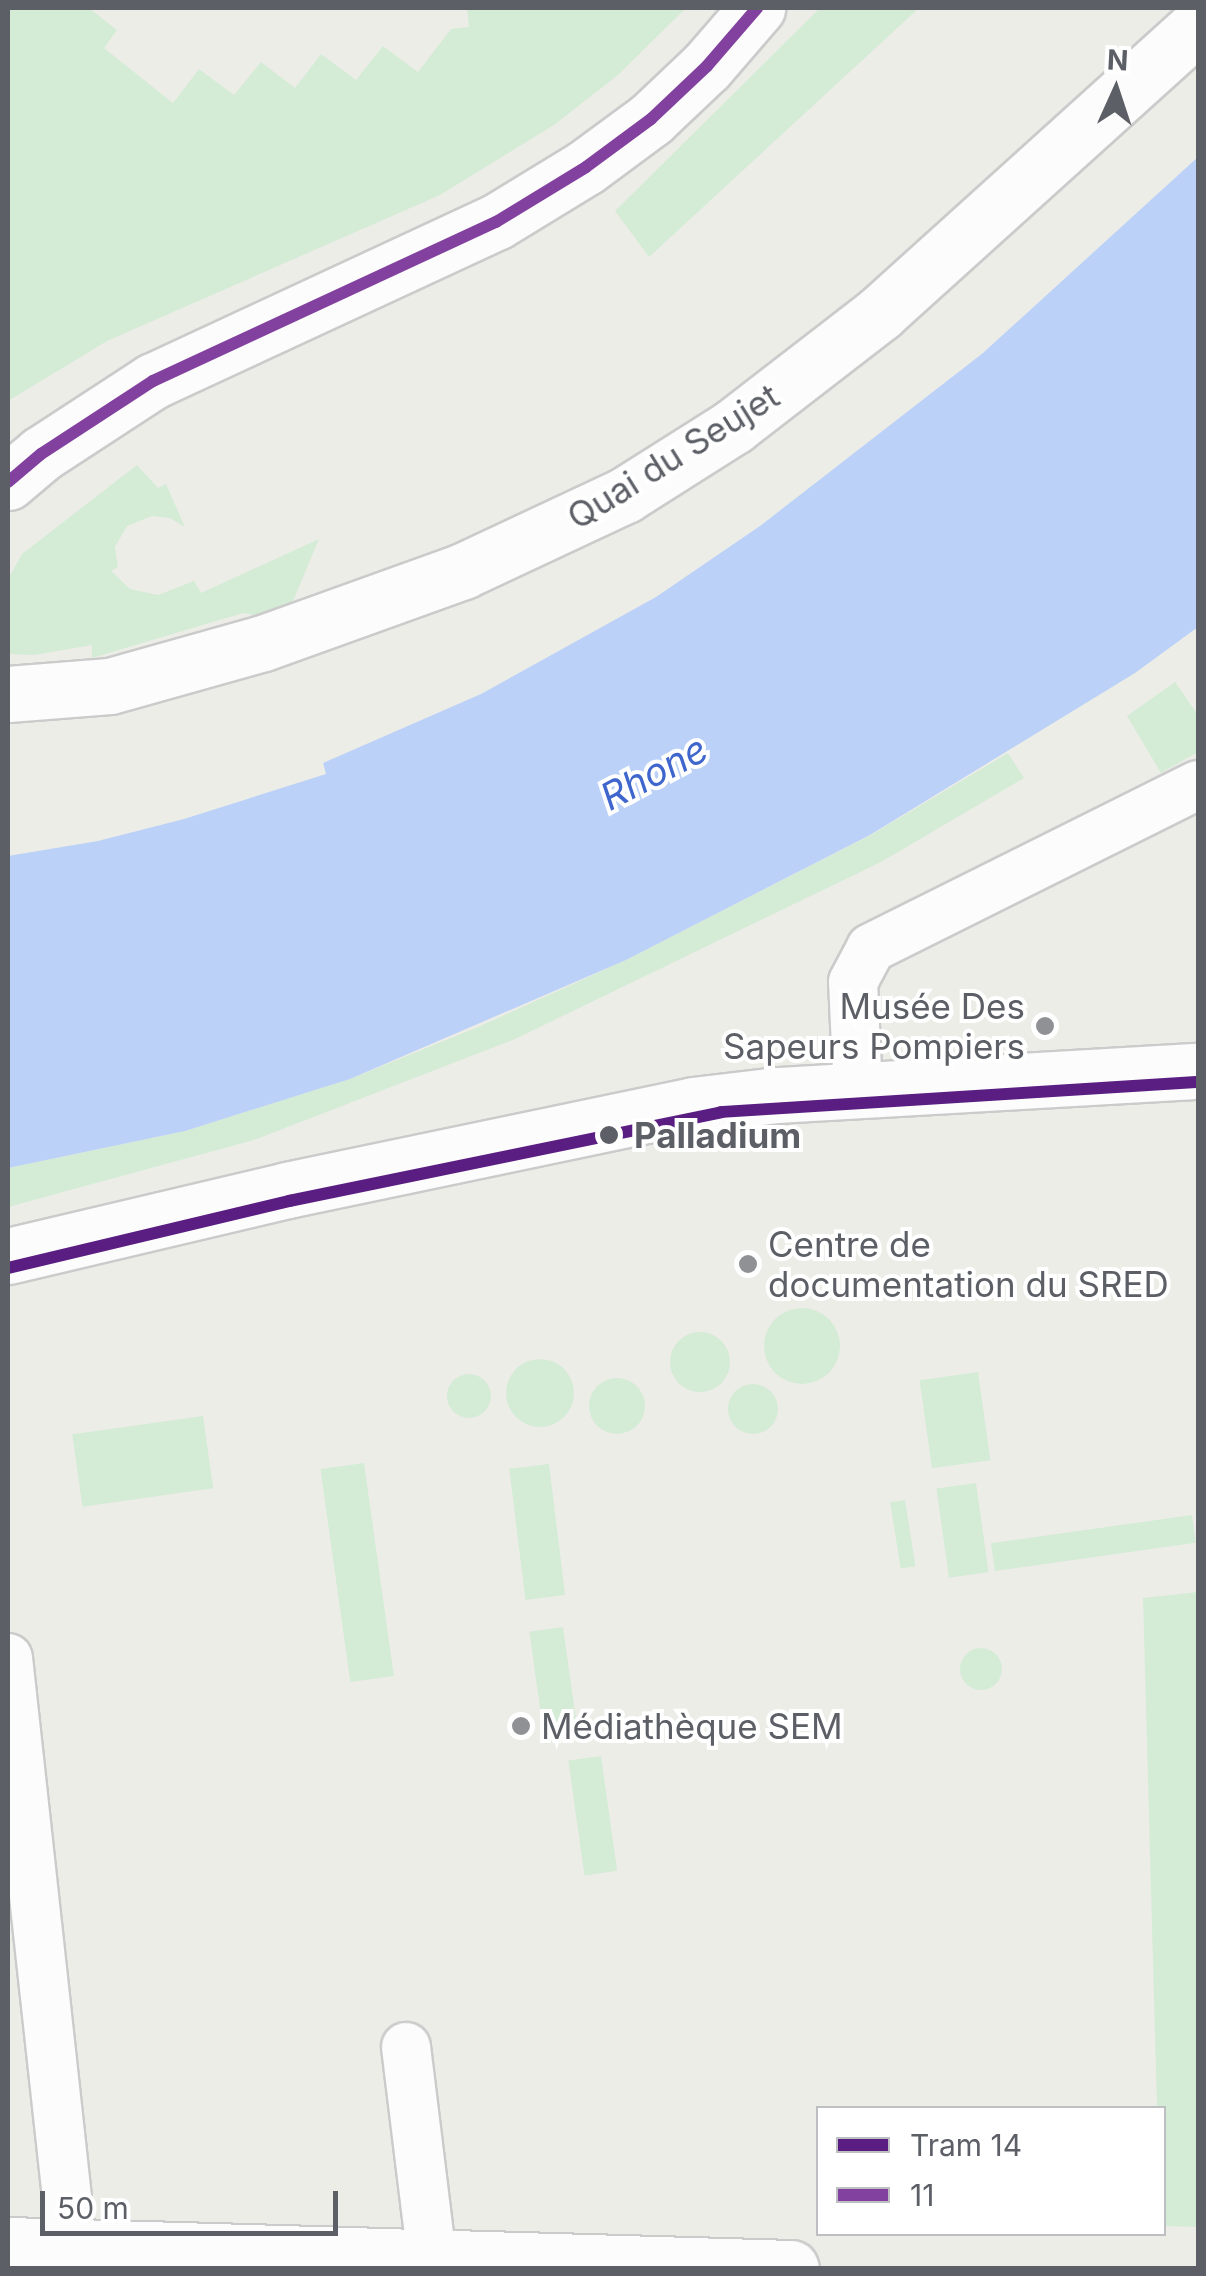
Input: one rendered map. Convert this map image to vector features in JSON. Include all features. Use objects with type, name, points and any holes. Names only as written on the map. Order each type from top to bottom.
[{"type":"street","points":[[8,482],[41,454],[154,381],[496,222],[586,167],[678,94],[757,8]]},
{"type":"street","name":"Quai du Seujet","points":[[19,688],[110,686],[388,601],[531,543],[625,495],[734,426],[880,312],[1198,26]]},
{"type":"street","points":[[858,1091],[853,982],[872,948],[1198,784]]},
{"type":"street","points":[[8,1256],[270,1194],[672,1108],[749,1097],[1198,1071]]},
{"type":"street","points":[[8,1658],[67,2198],[65,2246]]},
{"type":"street","points":[[406,2047],[433,2263]]},
{"type":"street","points":[[8,2245],[433,2263],[790,2268]]},
{"type":"green space","points":[[8,8],[89,8],[117,30],[104,48],[173,103],[199,69],[234,95],[261,62],[295,88],[321,54],[356,80],[383,46],[418,72],[451,29],[469,27],[467,8],[686,8],[618,75],[554,125],[440,195],[107,341],[8,401]]},
{"type":"green space","points":[[820,8],[919,8],[649,257],[615,211]]},
{"type":"green space","points":[[137,465],[158,488],[166,484],[185,527],[170,518],[152,516],[127,526],[115,547],[118,567],[111,571],[130,589],[158,595],[194,581],[201,593],[319,539],[290,608],[268,618],[243,613],[92,658],[92,645],[34,655],[8,654],[8,579],[22,554]]},
{"type":"green space","points":[[1175,682],[1198,715],[1198,752],[1161,773],[1127,716]]},
{"type":"green space","points":[[1008,753],[1024,778],[881,862],[515,1039],[254,1140],[8,1207],[8,1168],[185,1131],[350,1079],[478,1027],[626,960],[871,835]]},
{"type":"green space","points":[[802,1308],[829,1319],[840,1346],[829,1373],[802,1384],[775,1373],[764,1346],[775,1319]]},
{"type":"green space","points":[[700,1332],[721,1341],[730,1362],[721,1383],[700,1392],[679,1383],[670,1362],[679,1341]]},
{"type":"green space","points":[[540,1359],[564,1369],[574,1393],[564,1417],[540,1427],[516,1417],[506,1393],[516,1369]]},
{"type":"green space","points":[[978,1372],[990,1460],[932,1468],[920,1380]]},
{"type":"green space","points":[[469,1374],[484,1381],[491,1396],[484,1411],[469,1418],[454,1411],[447,1396],[454,1381]]},
{"type":"green space","points":[[617,1378],[637,1386],[645,1406],[637,1426],[617,1434],[597,1426],[589,1406],[597,1386]]},
{"type":"green space","points":[[753,1384],[771,1391],[778,1409],[771,1427],[753,1434],[735,1427],[728,1409],[735,1391]]},
{"type":"green space","points":[[203,1416],[213,1488],[82,1507],[72,1434]]},
{"type":"green space","points":[[364,1463],[394,1676],[350,1682],[320,1469]]},
{"type":"green space","points":[[549,1464],[565,1595],[525,1600],[509,1469]]},
{"type":"green space","points":[[976,1483],[989,1572],[949,1578],[936,1489]]},
{"type":"green space","points":[[905,1500],[915,1566],[901,1569],[890,1502]]},
{"type":"green space","points":[[1192,1515],[1196,1543],[995,1571],[991,1543]]},
{"type":"green space","points":[[1198,1592],[1198,2227],[1166,2226],[1166,2106],[1157,2106],[1143,1598]]},
{"type":"green space","points":[[563,1627],[579,1739],[545,1744],[529,1632]]},
{"type":"green space","points":[[981,1648],[996,1654],[1002,1669],[996,1684],[981,1690],[966,1684],[960,1669],[966,1654]]},
{"type":"green space","points":[[601,1756],[617,1871],[584,1875],[568,1761]]},
{"type":"water","name":"Rhone","points":[[1198,157],[1198,627],[1135,673],[870,835],[626,960],[350,1079],[185,1131],[8,1168],[8,856],[98,841],[184,819],[326,774],[323,763],[481,694],[656,597],[760,526],[983,353]]},
{"type":"tram line","name":"14","points":[[8,1268],[289,1201],[721,1112],[1198,1082]]},
{"type":"transit line","name":"11","points":[[8,482],[41,454],[153,381],[496,222],[586,167],[651,119],[707,66],[757,8]]},
{"type":"place","name":"Musée Des Sapeurs Pompiers","points":[[1045,1026]]},
{"type":"place","name":"Palladium","points":[[609,1135]]},
{"type":"place","name":"Centre de documentation du SRED","points":[[748,1264]]},
{"type":"place","name":"Médiathèque SEM","points":[[521,1726]]}]
